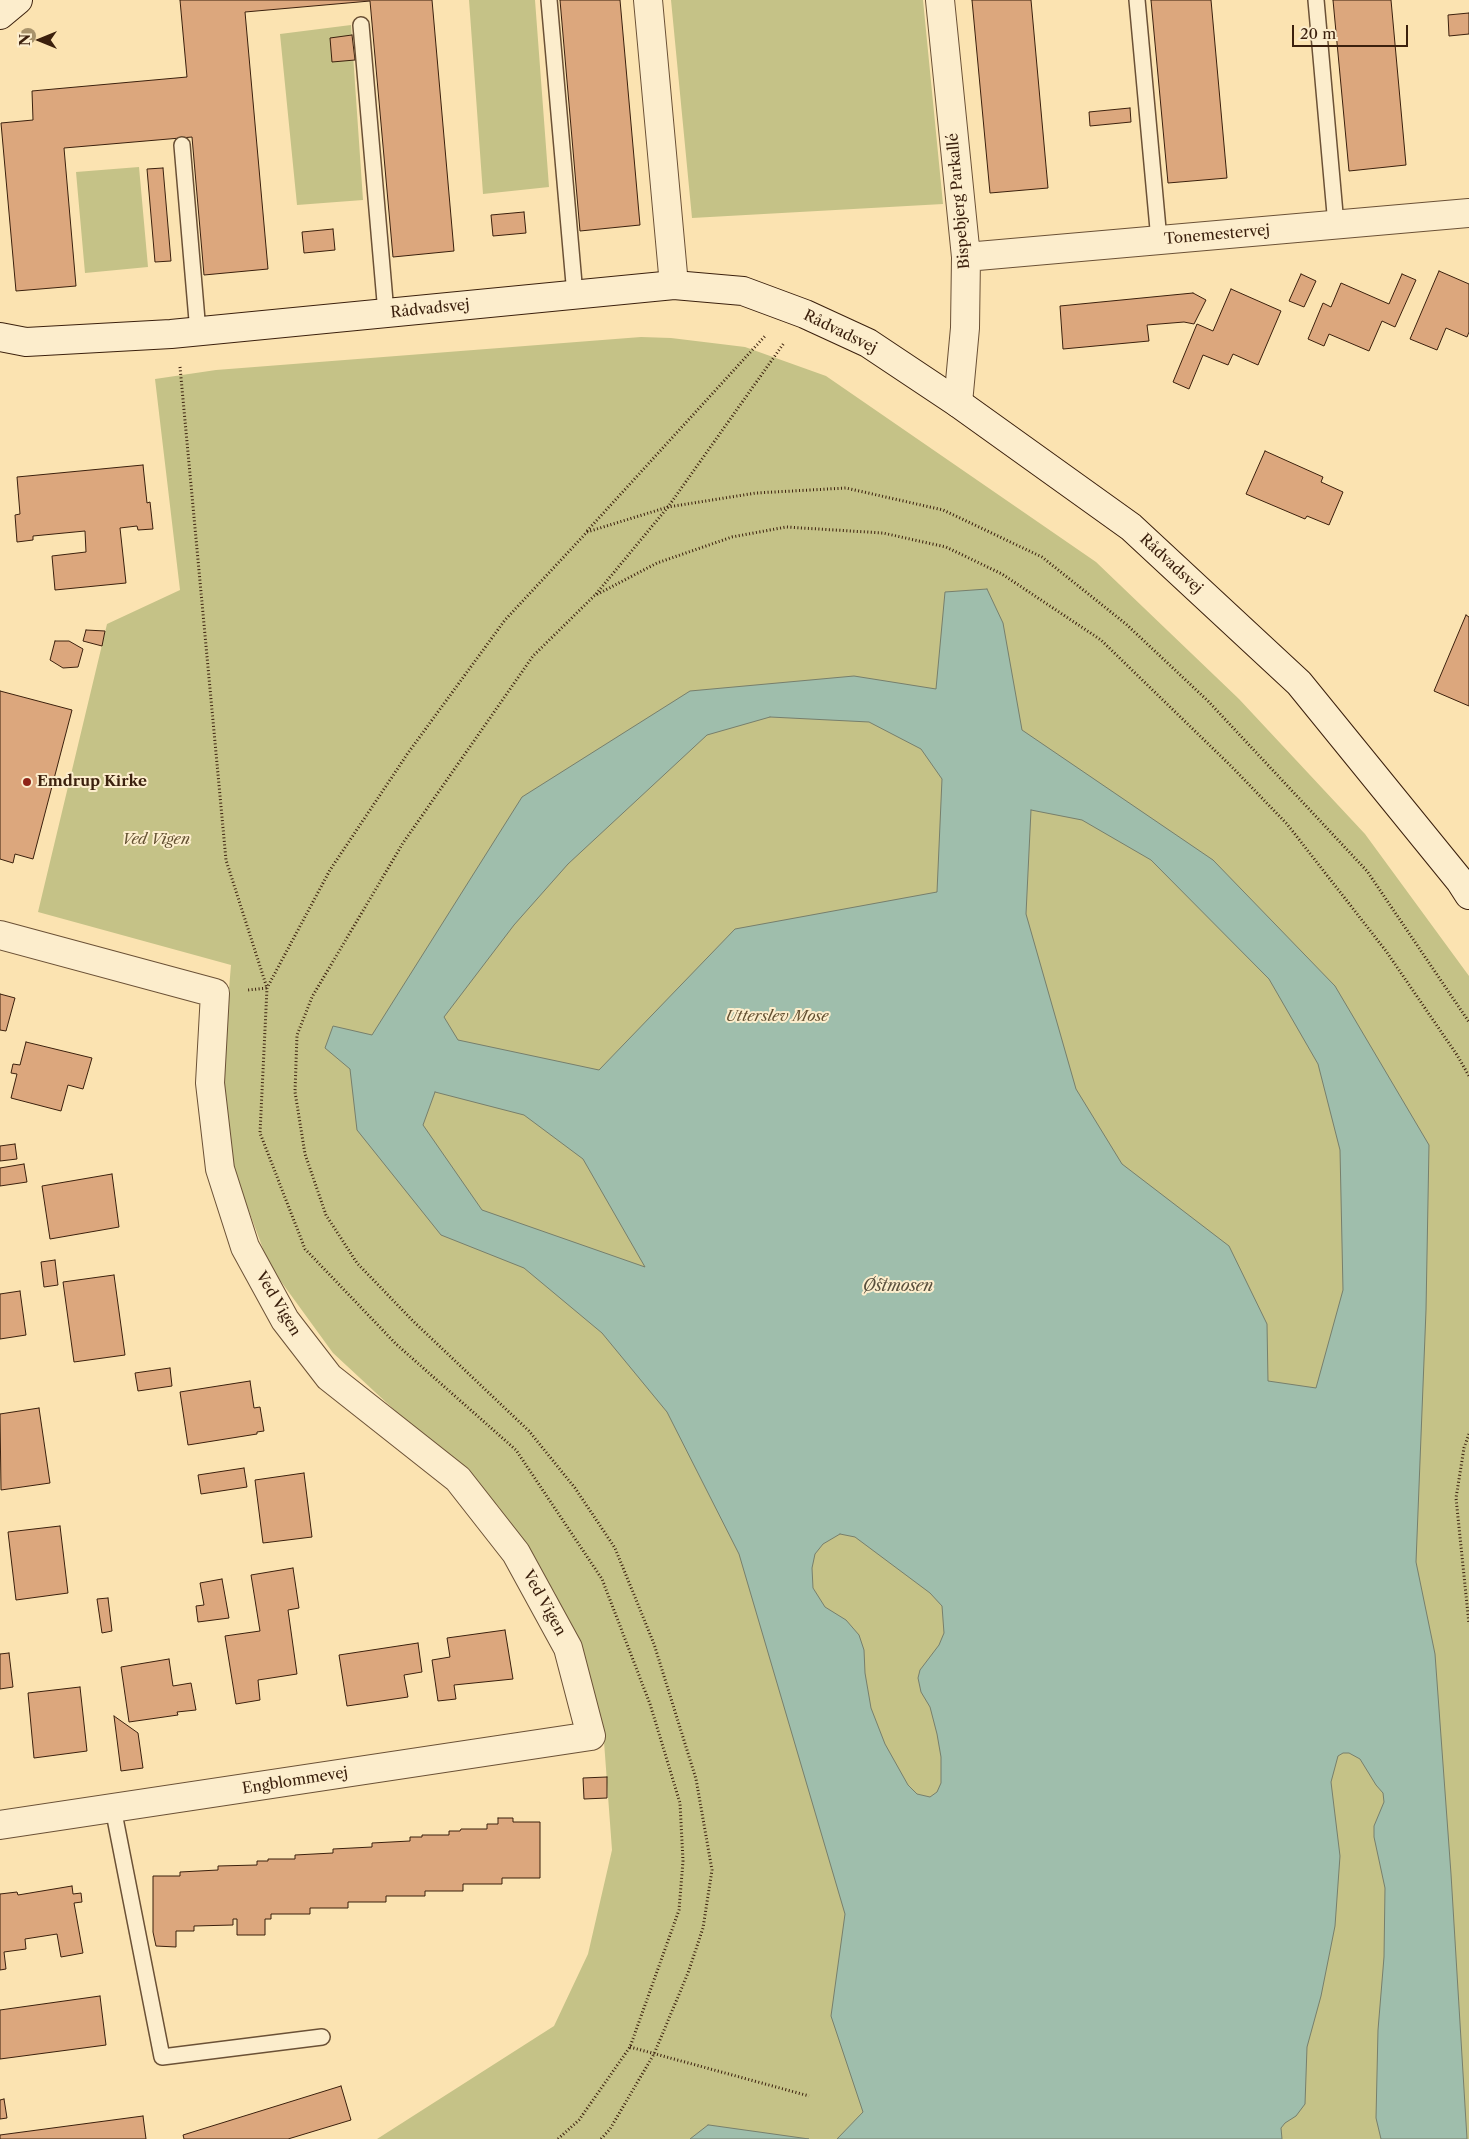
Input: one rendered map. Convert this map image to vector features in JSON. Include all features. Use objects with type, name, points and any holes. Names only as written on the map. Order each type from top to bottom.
[{"type":"street","points":[[0,15],[18,0]]},
{"type":"street","points":[[648,0],[674,285]]},
{"type":"street","name":"Bispebjerg Parkallé","points":[[940,0],[966,257],[965,328],[958,403]]},
{"type":"street","name":"Tonemestervej","points":[[966,257],[1469,213]]},
{"type":"street","name":"Rådvadsvej","points":[[0,337],[26,342],[198,332],[674,285],[743,290],[797,311],[868,343],[958,403],[1131,527],[1299,683],[1466,882]]},
{"type":"street","name":"Ved Vigen","points":[[0,935],[215,994],[210,1083],[220,1169],[245,1247],[285,1320],[329,1377],[458,1479],[516,1553],[568,1648],[591,1736]]},
{"type":"street","name":"Engblommevej","points":[[0,1826],[591,1736]]},
{"type":"lane","points":[[549,0],[575,294]]},
{"type":"lane","points":[[1137,0],[1159,240]]},
{"type":"lane","points":[[1316,0],[1336,225]]},
{"type":"lane","points":[[361,25],[386,313]]},
{"type":"lane","points":[[182,145],[198,332]]},
{"type":"lane","points":[[113,1808],[162,2057],[322,2037]]},
{"type":"path","points":[[601,2139],[610,2129],[654,2054],[688,1973],[703,1928],[712,1870],[696,1778],[654,1644],[615,1548],[575,1488],[529,1431],[413,1321],[357,1263],[326,1215],[305,1154],[295,1092],[297,1035],[312,997],[403,843],[533,656],[594,596],[668,507],[797,311]]},
{"type":"path","points":[[267,988],[330,870],[408,753],[506,620],[797,311]]},
{"type":"path","points":[[171,334],[180,361],[226,860],[267,988],[260,1133],[305,1249],[396,1344],[516,1450],[602,1579],[650,1704],[680,1803],[683,1861],[679,1910],[630,2047],[579,2120],[558,2139]]},
{"type":"path","points":[[587,532],[668,507],[756,494],[846,488],[943,510],[1042,557],[1126,624],[1208,702],[1367,871],[1469,1022]]},
{"type":"path","points":[[594,596],[657,563],[732,537],[786,527],[883,533],[946,547],[1002,574],[1101,640],[1186,721],[1286,824],[1386,951],[1457,1055],[1469,1076]]},
{"type":"path","points":[[1469,1434],[1464,1448],[1456,1498],[1469,1624]]},
{"type":"path","points":[[630,2047],[809,2096]]},
{"type":"green space","points":[[469,0],[535,0],[549,187],[483,194]]},
{"type":"green space","points":[[671,0],[923,0],[943,204],[692,218]]},
{"type":"green space","points":[[351,25],[363,200],[297,205],[280,34]]},
{"type":"green space","points":[[139,167],[148,267],[85,273],[76,172]]},
{"type":"green space","name":"Utterslev Mose","points":[[641,337],[671,338],[745,347],[826,376],[1096,562],[1239,699],[1365,834],[1469,976],[1469,2139],[377,2139],[554,2026],[588,1954],[612,1850],[603,1728],[555,1593],[499,1507],[333,1353],[269,1265],[233,1168],[221,1085],[231,965],[38,912],[107,624],[180,590],[155,379],[216,370]]},
{"type":"water","name":"Østmosen","points":[[987,589],[1003,623],[1022,730],[1213,860],[1335,986],[1429,1145],[1426,1310],[1416,1562],[1435,1654],[1467,2139],[1381,2139],[1376,2118],[1378,2030],[1384,1957],[1385,1888],[1374,1837],[1374,1826],[1384,1802],[1383,1793],[1360,1759],[1349,1753],[1343,1753],[1338,1756],[1331,1782],[1340,1856],[1335,1926],[1321,1996],[1307,2047],[1305,2104],[1296,2116],[1281,2128],[1282,2139],[837,2139],[863,2112],[831,2016],[845,1914],[739,1554],[667,1412],[602,1333],[524,1268],[441,1235],[357,1130],[350,1069],[325,1048],[333,1026],[372,1035],[522,797],[690,691],[854,676],[936,689],[945,592]],"holes":[[[770,717],[869,722],[921,749],[942,779],[937,892],[735,929],[599,1070],[458,1040],[444,1017],[514,925],[568,864],[707,735]],[[1031,810],[1082,820],[1151,860],[1269,979],[1318,1064],[1340,1150],[1343,1290],[1316,1388],[1268,1381],[1267,1324],[1229,1246],[1122,1164],[1076,1089],[1026,914]],[[435,1092],[524,1115],[583,1159],[645,1267],[482,1210],[423,1125]],[[840,1534],[855,1537],[930,1593],[942,1606],[944,1633],[939,1645],[920,1670],[918,1678],[921,1692],[930,1707],[941,1757],[941,1783],[937,1792],[930,1797],[917,1794],[908,1785],[885,1744],[871,1708],[865,1673],[864,1650],[859,1635],[846,1620],[825,1607],[813,1588],[812,1568],[815,1554],[823,1544]]]},
{"type":"water","points":[[709,2125],[809,2139],[690,2139]]},
{"type":"building","points":[[180,0],[432,0],[454,251],[393,257],[370,1],[245,12],[268,269],[204,275],[192,137],[64,148],[76,286],[16,291],[1,123],[33,120],[32,91],[187,77]]},
{"type":"building","points":[[560,0],[620,0],[640,225],[580,231]]},
{"type":"building","points":[[972,0],[1031,0],[1048,188],[990,193]]},
{"type":"building","points":[[1151,0],[1211,0],[1227,178],[1168,183]]},
{"type":"building","points":[[1333,0],[1391,0],[1406,165],[1349,171]]},
{"type":"building","points":[[1469,13],[1469,34],[1449,36],[1448,15]]},
{"type":"building","points":[[352,35],[355,60],[332,62],[330,38]]},
{"type":"building","points":[[1130,108],[1131,122],[1090,126],[1089,112]]},
{"type":"building","points":[[163,168],[171,261],[155,262],[147,169]]},
{"type":"building","points":[[524,212],[526,233],[493,236],[491,215]]},
{"type":"building","points":[[333,229],[335,250],[304,253],[302,232]]},
{"type":"building","points":[[1439,271],[1469,284],[1469,332],[1467,337],[1446,328],[1437,350],[1410,339]]},
{"type":"building","points":[[1301,274],[1316,281],[1304,307],[1289,301]]},
{"type":"building","points":[[1402,274],[1416,280],[1395,327],[1382,321],[1369,351],[1329,334],[1324,346],[1308,339],[1323,303],[1331,307],[1341,283],[1389,304]]},
{"type":"building","points":[[1231,289],[1281,311],[1258,365],[1233,354],[1228,365],[1203,355],[1189,389],[1173,382],[1197,324],[1213,331]]},
{"type":"building","points":[[1193,293],[1206,300],[1194,324],[1184,322],[1147,325],[1149,341],[1063,349],[1060,306]]},
{"type":"building","points":[[1265,451],[1323,477],[1321,482],[1343,492],[1329,525],[1307,516],[1305,519],[1246,494]]},
{"type":"building","points":[[143,465],[147,503],[150,502],[153,529],[138,530],[137,526],[120,528],[126,583],[55,590],[52,556],[86,552],[85,531],[33,536],[33,540],[17,542],[15,515],[20,514],[17,477]]},
{"type":"building","points":[[1466,615],[1469,617],[1469,706],[1434,691]]},
{"type":"building","points":[[86,630],[105,631],[102,646],[83,641]]},
{"type":"building","points":[[55,641],[69,641],[83,649],[78,667],[63,668],[50,660]]},
{"type":"building","name":"Emdrup Kirke","points":[[0,691],[72,710],[33,859],[15,854],[13,863],[0,859]]},
{"type":"building","points":[[0,994],[15,998],[6,1031],[0,1030]]},
{"type":"building","points":[[26,1042],[92,1058],[83,1089],[68,1085],[61,1111],[11,1098],[17,1074],[11,1073],[13,1064],[20,1065]]},
{"type":"building","points":[[15,1144],[17,1159],[0,1161],[0,1146]]},
{"type":"building","points":[[24,1164],[27,1182],[0,1186],[0,1168]]},
{"type":"building","points":[[112,1174],[119,1227],[50,1239],[42,1186]]},
{"type":"building","points":[[55,1260],[58,1285],[44,1287],[41,1262]]},
{"type":"building","points":[[114,1275],[125,1355],[74,1362],[63,1282]]},
{"type":"building","points":[[20,1291],[26,1335],[0,1339],[0,1294]]},
{"type":"building","points":[[170,1368],[172,1386],[138,1391],[135,1373]]},
{"type":"building","points":[[250,1381],[254,1408],[260,1407],[264,1431],[257,1432],[257,1434],[188,1445],[180,1392]]},
{"type":"building","points":[[39,1408],[50,1483],[1,1490],[0,1414]]},
{"type":"building","points":[[244,1468],[247,1487],[201,1494],[198,1475]]},
{"type":"building","points":[[304,1473],[312,1537],[263,1543],[255,1480]]},
{"type":"building","points":[[60,1526],[68,1593],[16,1600],[8,1532]]},
{"type":"building","points":[[293,1568],[299,1608],[288,1610],[297,1674],[258,1680],[260,1700],[236,1704],[225,1636],[260,1631],[251,1575]]},
{"type":"building","points":[[222,1579],[229,1618],[198,1622],[196,1606],[204,1605],[200,1583]]},
{"type":"building","points":[[108,1598],[112,1631],[102,1633],[97,1599]]},
{"type":"building","points":[[505,1630],[513,1679],[454,1685],[456,1699],[438,1701],[432,1660],[450,1657],[447,1638]]},
{"type":"building","points":[[418,1643],[422,1672],[404,1675],[408,1697],[347,1706],[339,1655]]},
{"type":"building","points":[[9,1653],[13,1687],[0,1689],[0,1654]]},
{"type":"building","points":[[169,1659],[173,1686],[191,1683],[196,1710],[177,1712],[178,1715],[129,1722],[121,1667]]},
{"type":"building","points":[[80,1687],[87,1751],[34,1758],[28,1693]]},
{"type":"building","points":[[114,1716],[138,1733],[143,1768],[121,1771]]},
{"type":"building","points":[[607,1777],[607,1798],[584,1799],[583,1778]]},
{"type":"building","points":[[498,1818],[513,1818],[513,1822],[540,1822],[540,1878],[502,1878],[502,1884],[463,1884],[463,1891],[425,1891],[425,1896],[386,1896],[386,1902],[348,1902],[348,1908],[310,1908],[310,1914],[271,1914],[271,1919],[265,1919],[265,1935],[237,1935],[237,1919],[233,1919],[233,1925],[194,1926],[194,1931],[176,1931],[176,1947],[156,1946],[153,1932],[153,1876],[180,1876],[180,1872],[218,1870],[218,1866],[257,1865],[257,1861],[268,1861],[268,1859],[295,1859],[295,1855],[333,1853],[333,1849],[372,1847],[372,1843],[410,1841],[410,1837],[422,1837],[422,1835],[449,1835],[449,1831],[460,1831],[461,1829],[487,1829],[487,1824],[498,1824]]},
{"type":"building","points":[[72,1886],[73,1894],[81,1893],[82,1902],[74,1903],[83,1953],[61,1957],[57,1934],[25,1939],[26,1949],[4,1952],[6,1969],[0,1970],[0,1894],[17,1892],[18,1895]]},
{"type":"building","points":[[100,1996],[106,2045],[0,2059],[0,2010]]},
{"type":"building","points":[[341,2086],[351,2120],[288,2139],[184,2139],[183,2135]]},
{"type":"building","points":[[4,2099],[7,2118],[0,2119],[0,2100]]},
{"type":"building","points":[[143,2116],[146,2139],[0,2139],[0,2135]]},
{"type":"place","name":"Emdrup Kirke","points":[[27,782]]}]
